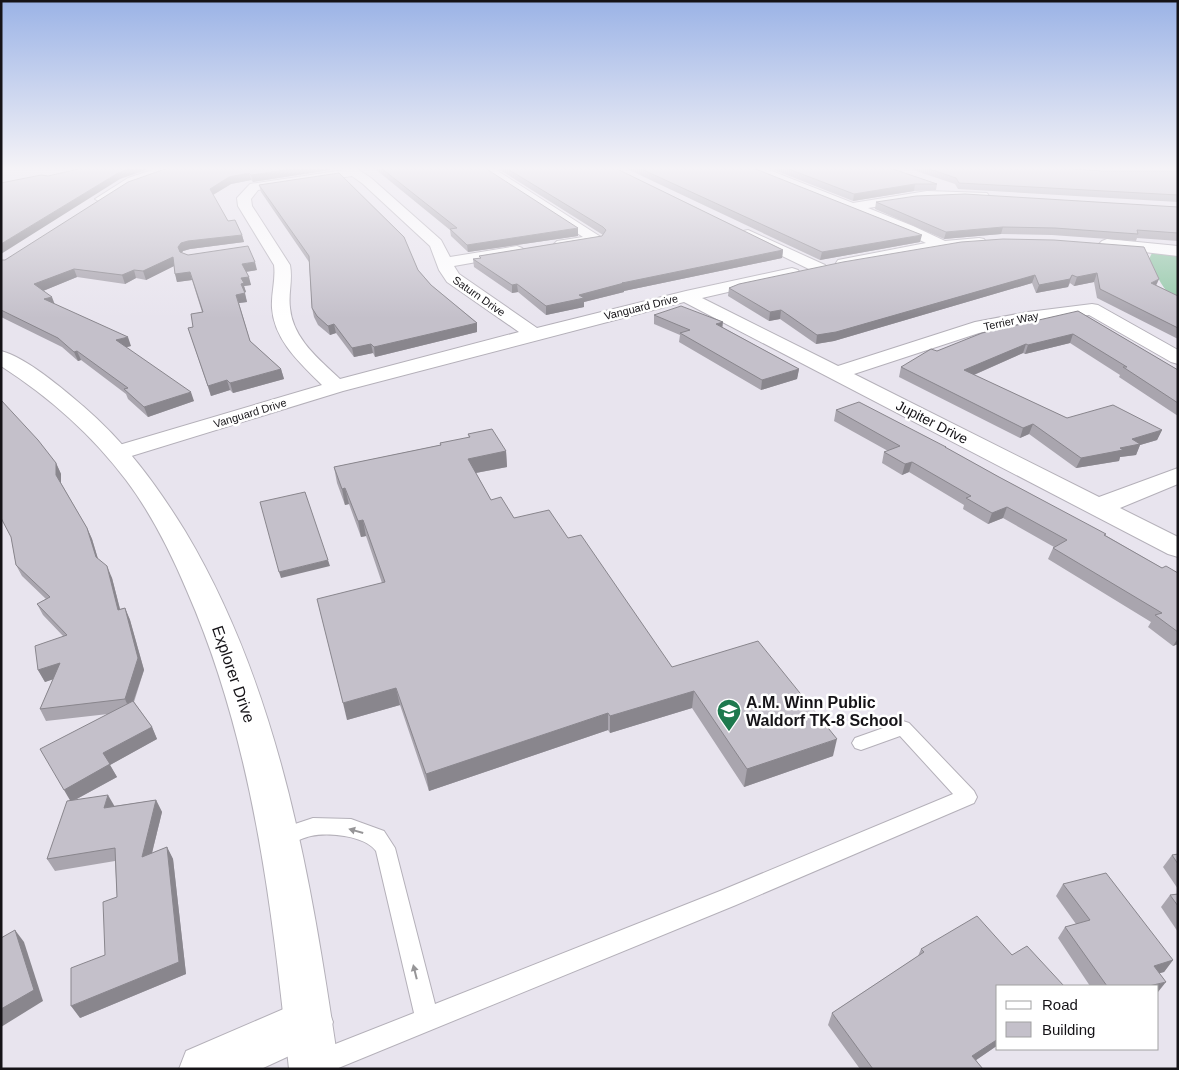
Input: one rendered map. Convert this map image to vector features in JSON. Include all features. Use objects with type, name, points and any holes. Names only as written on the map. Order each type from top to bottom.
[{"type":"street","points":[[253,218],[282,265],[285,275],[281,308],[287,331],[298,347],[336,387]]},
{"type":"street","name":"Saturn Drive","points":[[408,218],[436,243],[448,273],[453,278],[534,334]]},
{"type":"street","points":[[552,246],[597,239],[564,218]]},
{"type":"street","points":[[881,218],[908,228],[941,245]]},
{"type":"street","points":[[735,227],[819,268]]},
{"type":"street","name":"Vanguard Drive","points":[[117,453],[336,387],[686,296],[941,245],[993,242]]},
{"type":"street","points":[[252,247],[269,244]]},
{"type":"street","points":[[1093,244],[1178,251]]},
{"type":"street","points":[[444,263],[533,249]]},
{"type":"street","name":"Jupiter Drive","points":[[686,296],[1178,548]]},
{"type":"street","name":"Terrier Way","points":[[837,373],[975,328],[1028,317],[1092,309],[1178,358]]},
{"type":"street","name":"Explorer Drive","points":[[1,357],[53,392],[87,421],[117,453],[151,496],[186,556],[220,631],[249,714],[280,837],[302,966],[312,1052]]},
{"type":"street","points":[[1098,507],[1178,475]]},
{"type":"street","points":[[204,1069],[312,1052]]},
{"type":"lane","points":[[312,1052],[427,1019],[728,898],[968,797],[903,728],[862,743]]},
{"type":"lane","points":[[280,837],[313,827],[351,828],[377,837],[385,848],[427,1019]]},
{"type":"green space","points":[[1152,253],[1178,256],[1178,301],[1173,298],[1158,277],[1149,259]]},
{"type":"building","points":[[1,218],[44,218],[1,244]]},
{"type":"building","points":[[71,218],[226,218],[228,221],[235,220],[242,235],[188,241],[181,243],[178,247],[180,252],[188,255],[248,246],[255,262],[242,264],[249,277],[241,278],[244,283],[241,284],[245,293],[236,295],[250,341],[281,369],[230,383],[227,380],[208,386],[188,328],[193,327],[191,314],[203,312],[190,272],[175,274],[173,257],[143,271],[134,270],[122,275],[74,269],[34,284],[52,297],[44,299],[128,337],[116,340],[191,392],[144,407],[124,389],[128,388],[77,351],[74,352],[58,338],[1,310],[1,260],[5,260]]},
{"type":"building","points":[[282,218],[385,218],[404,237],[418,270],[431,285],[477,323],[374,347],[371,344],[352,348],[334,324],[328,326],[317,316],[312,308],[309,256]]},
{"type":"building","points":[[444,218],[562,218],[578,228],[467,245],[450,229],[457,228]]},
{"type":"building","points":[[588,218],[717,218],[783,250],[622,283],[624,283],[579,295],[584,298],[546,306],[517,284],[512,285],[473,259],[481,258],[479,256],[602,236],[606,230]]},
{"type":"building","points":[[748,218],[879,218],[922,235],[822,252]]},
{"type":"building","points":[[913,218],[1178,218],[1178,233],[1137,230],[1138,234],[1055,228],[1003,227],[946,232]]},
{"type":"building","points":[[1003,239],[1054,240],[1144,247],[1159,279],[1151,283],[1178,296],[1178,328],[1100,289],[1097,273],[1077,277],[1072,275],[1070,279],[1039,285],[1035,275],[836,332],[817,335],[781,310],[770,312],[729,288],[739,284],[843,262],[961,242]]},
{"type":"building","points":[[681,306],[723,322],[716,324],[799,369],[762,380],[680,333],[690,330],[654,315]]},
{"type":"building","points":[[1078,311],[1178,370],[1178,403],[1123,367],[1127,367],[1073,334],[1026,344],[964,370],[1067,418],[1113,405],[1162,430],[1132,439],[1140,444],[1120,448],[1123,450],[1081,458],[1033,424],[1023,428],[901,367],[931,349],[937,351],[982,333]]},
{"type":"building","points":[[1,400],[38,440],[56,463],[56,475],[87,528],[96,557],[107,566],[118,610],[125,608],[138,658],[125,699],[40,709],[60,663],[38,670],[35,646],[67,635],[37,604],[50,597],[16,565],[11,537],[1,518]]},
{"type":"building","points":[[859,402],[1106,534],[1104,535],[1162,568],[1166,566],[1178,573],[1178,632],[1155,615],[1162,613],[1053,548],[1067,540],[1007,507],[992,513],[966,498],[971,496],[912,462],[905,464],[884,452],[900,446],[836,410]]},
{"type":"building","points":[[492,429],[506,451],[468,459],[491,500],[501,497],[514,518],[549,510],[568,538],[581,535],[672,667],[758,641],[837,739],[747,769],[694,691],[610,716],[608,713],[426,774],[396,688],[343,703],[317,599],[385,582],[363,520],[358,521],[345,488],[342,489],[334,467],[441,445],[440,443],[470,437],[468,434]]},
{"type":"building","points":[[305,492],[328,560],[279,572],[260,502]]},
{"type":"building","points":[[133,701],[152,727],[103,753],[110,764],[64,790],[40,749]]},
{"type":"building","points":[[108,795],[104,808],[156,800],[142,857],[167,847],[179,962],[71,1006],[71,968],[105,955],[103,902],[117,897],[115,848],[47,859],[67,801]]},
{"type":"building","points":[[1178,854],[1178,864],[1172,855]]},
{"type":"building","points":[[1106,873],[1173,960],[1154,966],[1166,982],[1153,985],[1106,985],[1065,927],[1090,920],[1063,884]]},
{"type":"building","points":[[1178,894],[1178,906],[1170,895]]},
{"type":"building","points":[[977,916],[1012,955],[1027,946],[1063,985],[996,985],[996,1040],[972,1056],[983,1069],[873,1069],[832,1013],[924,952],[921,949]]},
{"type":"building","points":[[15,930],[34,990],[1,1009],[1,938]]},
{"type":"place","name":"A.M. Winn Public Waldorf TK-8 School","points":[[729,732]]}]
